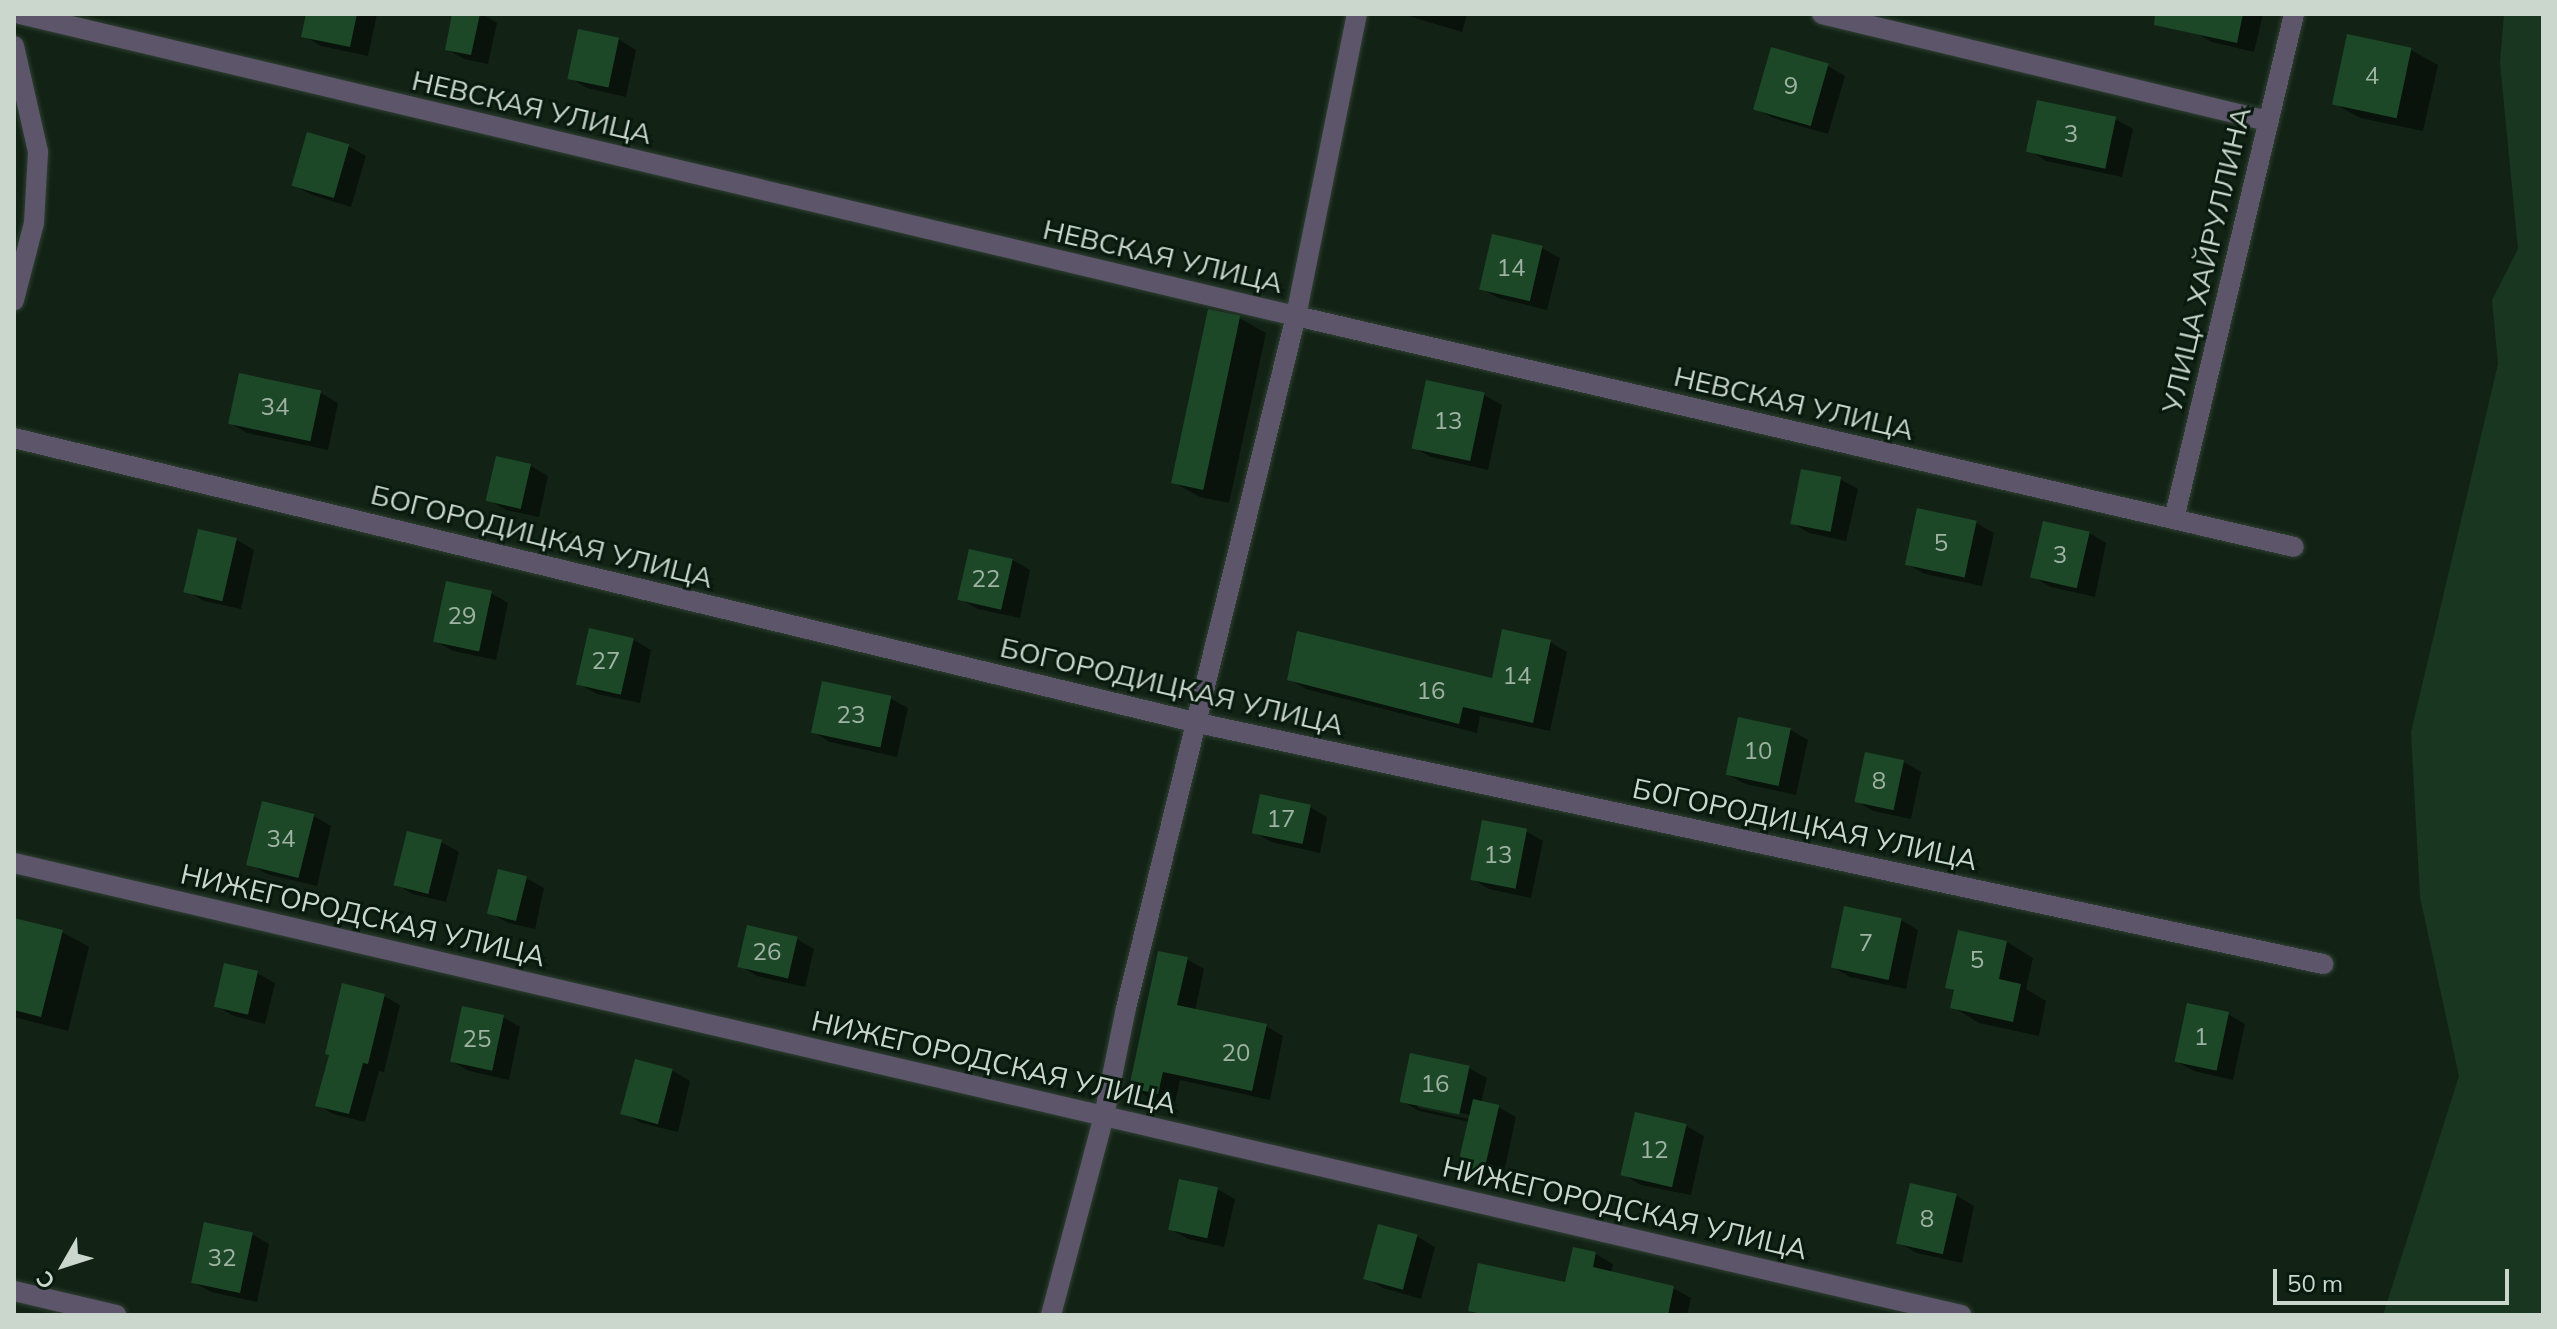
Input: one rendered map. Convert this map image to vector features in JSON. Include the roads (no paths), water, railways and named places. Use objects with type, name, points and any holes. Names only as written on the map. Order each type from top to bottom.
[{"type":"street","name":"НЕВСКАЯ УЛИЦА","points":[[20,14],[1296,316],[2294,547]]},
{"type":"street","points":[[1051,1315],[1104,1116],[1126,1008],[1296,316],[1357,14]]},
{"type":"street","points":[[1822,14],[2268,121]]},
{"type":"street","name":"УЛИЦА ХАЙРУЛЛИНА","points":[[2174,519],[2294,14]]},
{"type":"street","points":[[14,46],[38,152],[34,223],[14,300]]},
{"type":"street","name":"БОГОРОДИЦКАЯ УЛИЦА","points":[[14,438],[1198,723],[2323,964]]},
{"type":"street","name":"НИЖЕГОРОДСКАЯ УЛИЦА","points":[[14,863],[1961,1315]]},
{"type":"street","points":[[14,1291],[116,1315]]}]
